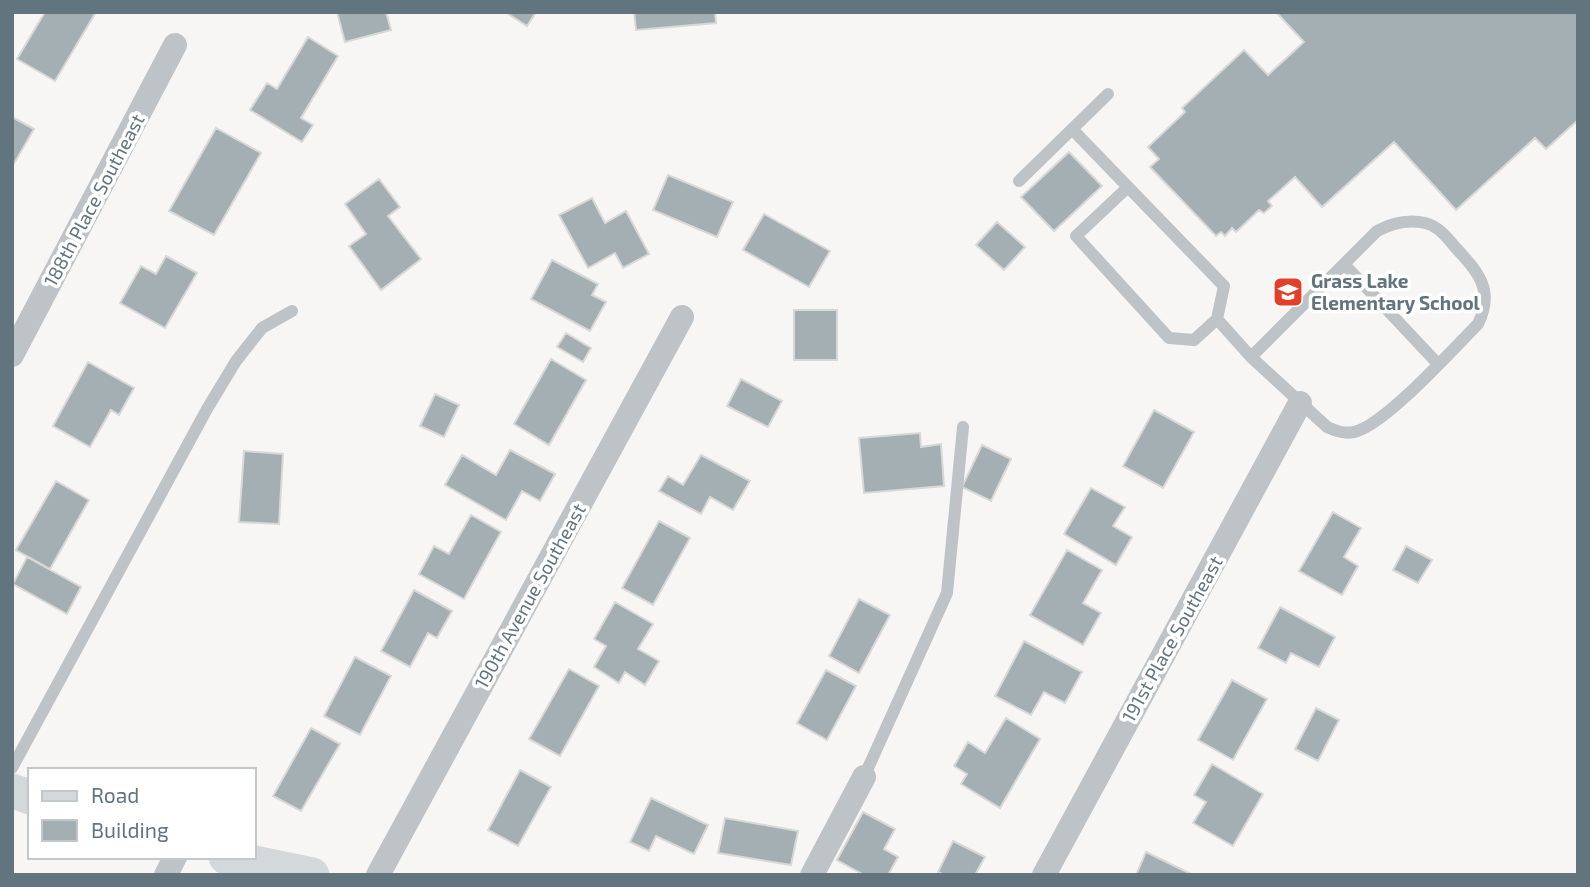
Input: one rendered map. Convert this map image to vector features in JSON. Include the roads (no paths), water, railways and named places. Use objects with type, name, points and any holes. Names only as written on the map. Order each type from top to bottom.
[{"type":"street","name":"188th Place Southeast","points":[[12,355],[176,45]]},
{"type":"street","name":"190th Avenue Southeast","points":[[378,875],[682,317]]},
{"type":"street","name":"191st Place Southeast","points":[[1044,875],[1300,403]]},
{"type":"street","points":[[812,875],[864,777]]},
{"type":"street","points":[[166,875],[174,859]]},
{"type":"street","points":[[236,859],[312,875]]},
{"type":"lane","points":[[1019,181],[1108,94]]},
{"type":"lane","points":[[1072,129],[1224,286],[1217,319],[1194,340],[1169,338],[1076,236],[1128,187]]},
{"type":"lane","points":[[1217,319],[1251,357],[1327,427],[1339,432],[1354,432],[1372,425],[1390,410],[1478,324],[1484,312],[1485,294],[1480,277],[1441,231],[1427,223],[1408,221],[1388,225],[1377,231],[1251,357]]},
{"type":"lane","points":[[1344,264],[1438,364]]},
{"type":"lane","points":[[12,768],[207,409],[236,361],[262,328],[292,311]]},
{"type":"lane","points":[[864,777],[947,593],[963,427]]},
{"type":"place","name":"Grass Lake Elementary School","points":[[1288,292]]}]
